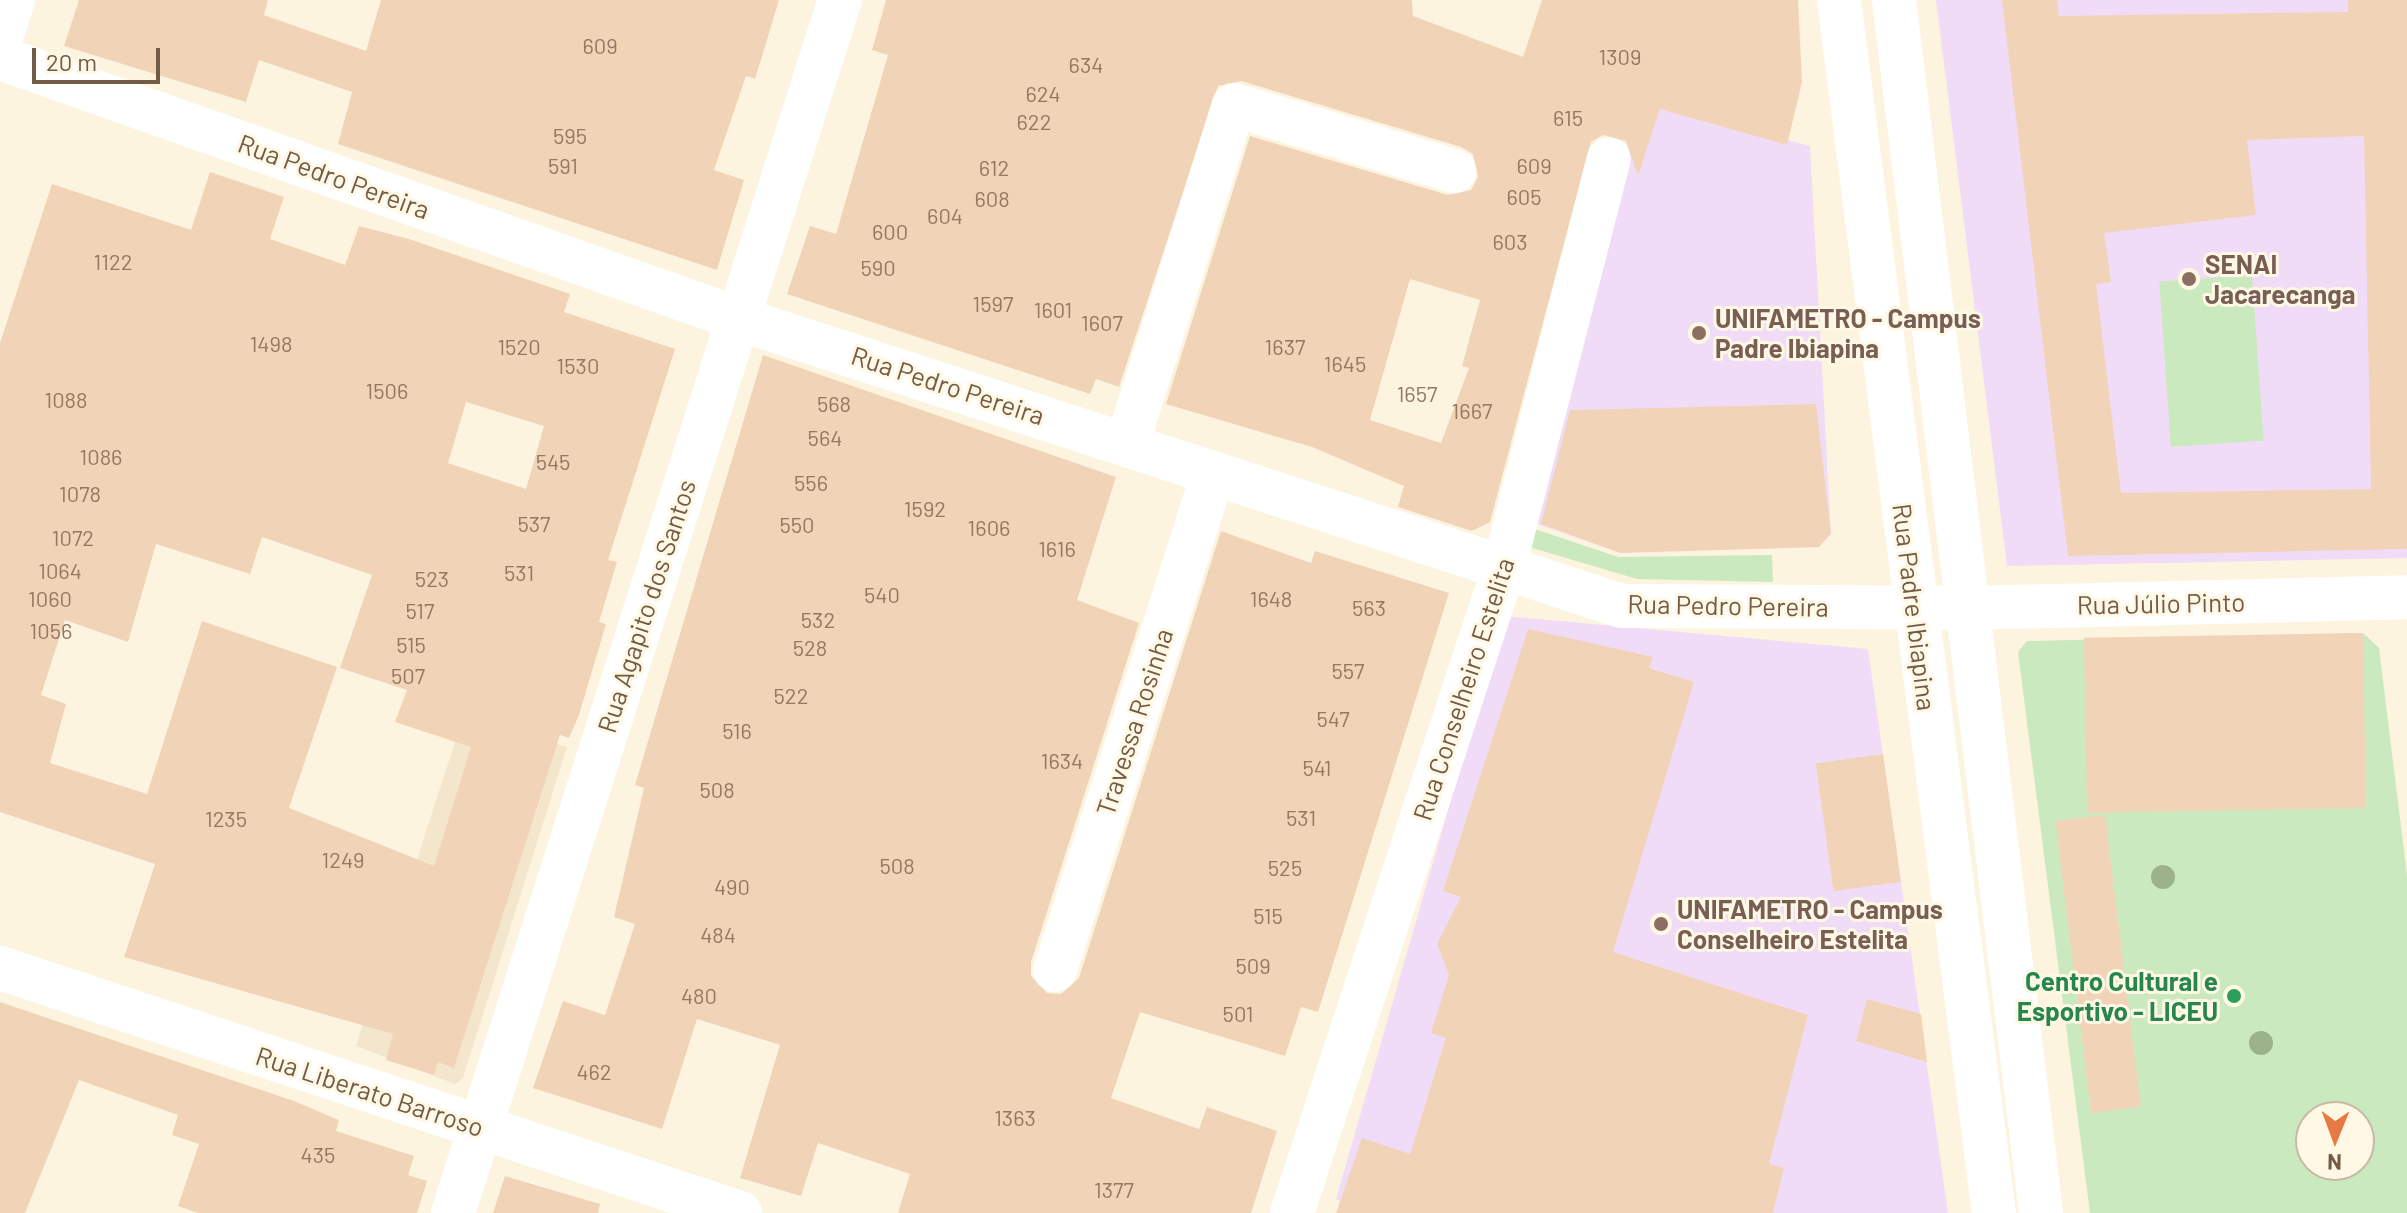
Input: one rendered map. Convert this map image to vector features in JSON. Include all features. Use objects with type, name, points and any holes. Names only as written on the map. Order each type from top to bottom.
[{"type":"street","points":[[0,41],[13,0]]},
{"type":"street","name":"Rua Agapito dos Santos","points":[[453,1213],[840,0]]},
{"type":"street","name":"Rua Padre Ibiapina","points":[[1839,0],[1994,1213]]},
{"type":"street","name":"Rua Padre Ibiapina","points":[[1894,0],[2041,1213]]},
{"type":"street","name":"Rua Pedro Pereira","points":[[0,58],[739,319],[1127,444],[1503,571],[1622,606],[1915,607]]},
{"type":"street","points":[[1127,444],[1234,105],[1454,171]]},
{"type":"street","name":"Rua Conselheiro Estelita","points":[[1292,1213],[1503,571],[1609,159]]},
{"type":"street","name":"Travessa Rosinha","points":[[1055,970],[1213,474]]},
{"type":"street","name":"Rua Júlio Pinto","points":[[1915,607],[2407,597]]},
{"type":"street","name":"Rua Liberato Barroso","points":[[0,968],[740,1213]]},
{"type":"shaded area","name":"SENAI Jacarecanga","points":[[1936,0],[2407,0],[2407,558],[2007,566]]},
{"type":"shaded area","name":"UNIFAMETRO - Campus Padre Ibiapina","points":[[1643,101],[1810,146],[1831,534],[1819,547],[1618,552],[1526,520]]},
{"type":"shaded area","name":"UNIFAMETRO - Campus Conselheiro Estelita","points":[[1504,616],[1868,649],[1948,1213],[1370,1213],[1336,1199]]},
{"type":"shaded area","points":[[464,715],[567,747],[463,1078],[455,1084],[356,1046]]},
{"type":"green space","points":[[2252,275],[2264,441],[2171,447],[2159,281]]},
{"type":"green space","points":[[1526,526],[1618,557],[1772,555],[1773,582],[1637,579],[1519,544]]},
{"type":"green space","name":"Centro Cultural e Esportivo - LICEU","points":[[2363,633],[2379,648],[2407,875],[2407,1213],[2090,1213],[2018,652],[2027,641]]},
{"type":"building","points":[[79,0],[268,0],[264,15],[366,51],[381,0],[779,0],[755,79],[746,76],[714,170],[744,180],[717,270],[338,144],[352,92],[259,60],[246,102],[64,46]]},
{"type":"building","points":[[886,0],[1412,0],[1413,16],[1523,57],[1542,0],[1798,0],[1802,82],[1787,145],[1660,109],[1638,176],[1626,141],[1603,135],[1591,142],[1490,522],[1472,531],[1398,507],[1404,486],[1312,447],[1166,404],[1250,136],[1448,195],[1471,190],[1478,177],[1473,154],[1461,147],[1241,81],[1218,86],[1119,387],[1096,379],[1090,394],[787,294],[810,226],[836,234],[888,55],[872,50]],"holes":[[[1410,279],[1480,300],[1462,366],[1469,368],[1441,443],[1370,420]]]},
{"type":"building","points":[[2002,0],[2057,0],[2059,16],[2348,12],[2348,0],[2407,0],[2407,549],[2068,556]],"holes":[[[2364,136],[2371,489],[2121,493],[2096,284],[2111,282],[2104,233],[2256,215],[2247,140]]]},
{"type":"building","points":[[210,172],[284,197],[270,239],[345,265],[359,226],[409,239],[570,294],[564,312],[675,349],[608,560],[617,562],[599,622],[606,624],[579,715],[569,738],[560,735],[454,1068],[438,1062],[434,1075],[386,1060],[393,1034],[124,957],[155,864],[0,812],[0,343],[52,184],[191,230]],"holes":[[[466,402],[544,426],[526,489],[448,463]],[[262,537],[372,575],[340,668],[407,690],[395,722],[471,747],[434,866],[289,808],[337,667],[202,621],[147,794],[50,763],[66,704],[41,695],[65,620],[128,642],[156,544],[250,574]]]},
{"type":"building","points":[[763,355],[1116,477],[1077,600],[1139,623],[1031,962],[1031,976],[1047,993],[1061,994],[1079,978],[1221,531],[1311,563],[1315,551],[1449,593],[1318,1012],[1301,1007],[1285,1056],[1140,1012],[1111,1098],[1199,1129],[1207,1107],[1277,1131],[1251,1213],[898,1213],[910,1174],[818,1143],[801,1196],[740,1178],[780,1045],[697,1019],[662,1129],[533,1088],[563,1001],[605,1015],[635,924],[614,917],[644,788],[635,785]]},
{"type":"building","points":[[1816,404],[1831,533],[1819,547],[1620,553],[1541,524],[1570,410]]},
{"type":"building","points":[[1528,629],[1653,657],[1649,668],[1694,682],[1613,952],[1808,1015],[1769,1164],[1784,1168],[1773,1213],[1336,1213],[1362,1138],[1410,1154],[1446,1038],[1431,1033],[1449,975],[1437,944],[1461,897],[1443,891]]},
{"type":"building","points":[[2363,633],[2366,808],[2087,813],[2084,638]]},
{"type":"building","points":[[1883,754],[1901,882],[1834,891],[1816,763]]},
{"type":"building","points":[[2105,815],[2141,1107],[2091,1113],[2055,821]]},
{"type":"building","points":[[1867,999],[1921,1014],[1927,1062],[1856,1041]]},
{"type":"building","points":[[0,1002],[294,1101],[339,1120],[336,1131],[414,1156],[408,1175],[427,1181],[417,1213],[198,1213],[178,1206],[199,1144],[172,1135],[178,1115],[79,1080],[25,1213],[0,1213]]},
{"type":"building","points":[[505,1176],[600,1204],[598,1213],[493,1213]]},
{"type":"place","name":"SENAI Jacarecanga","points":[[2189,279]]},
{"type":"place","name":"UNIFAMETRO - Campus Padre Ibiapina","points":[[1699,333]]},
{"type":"place","name":"UNIFAMETRO - Campus Conselheiro Estelita","points":[[1661,924]]},
{"type":"place","name":"Centro Cultural e Esportivo - LICEU","points":[[2234,996]]}]
